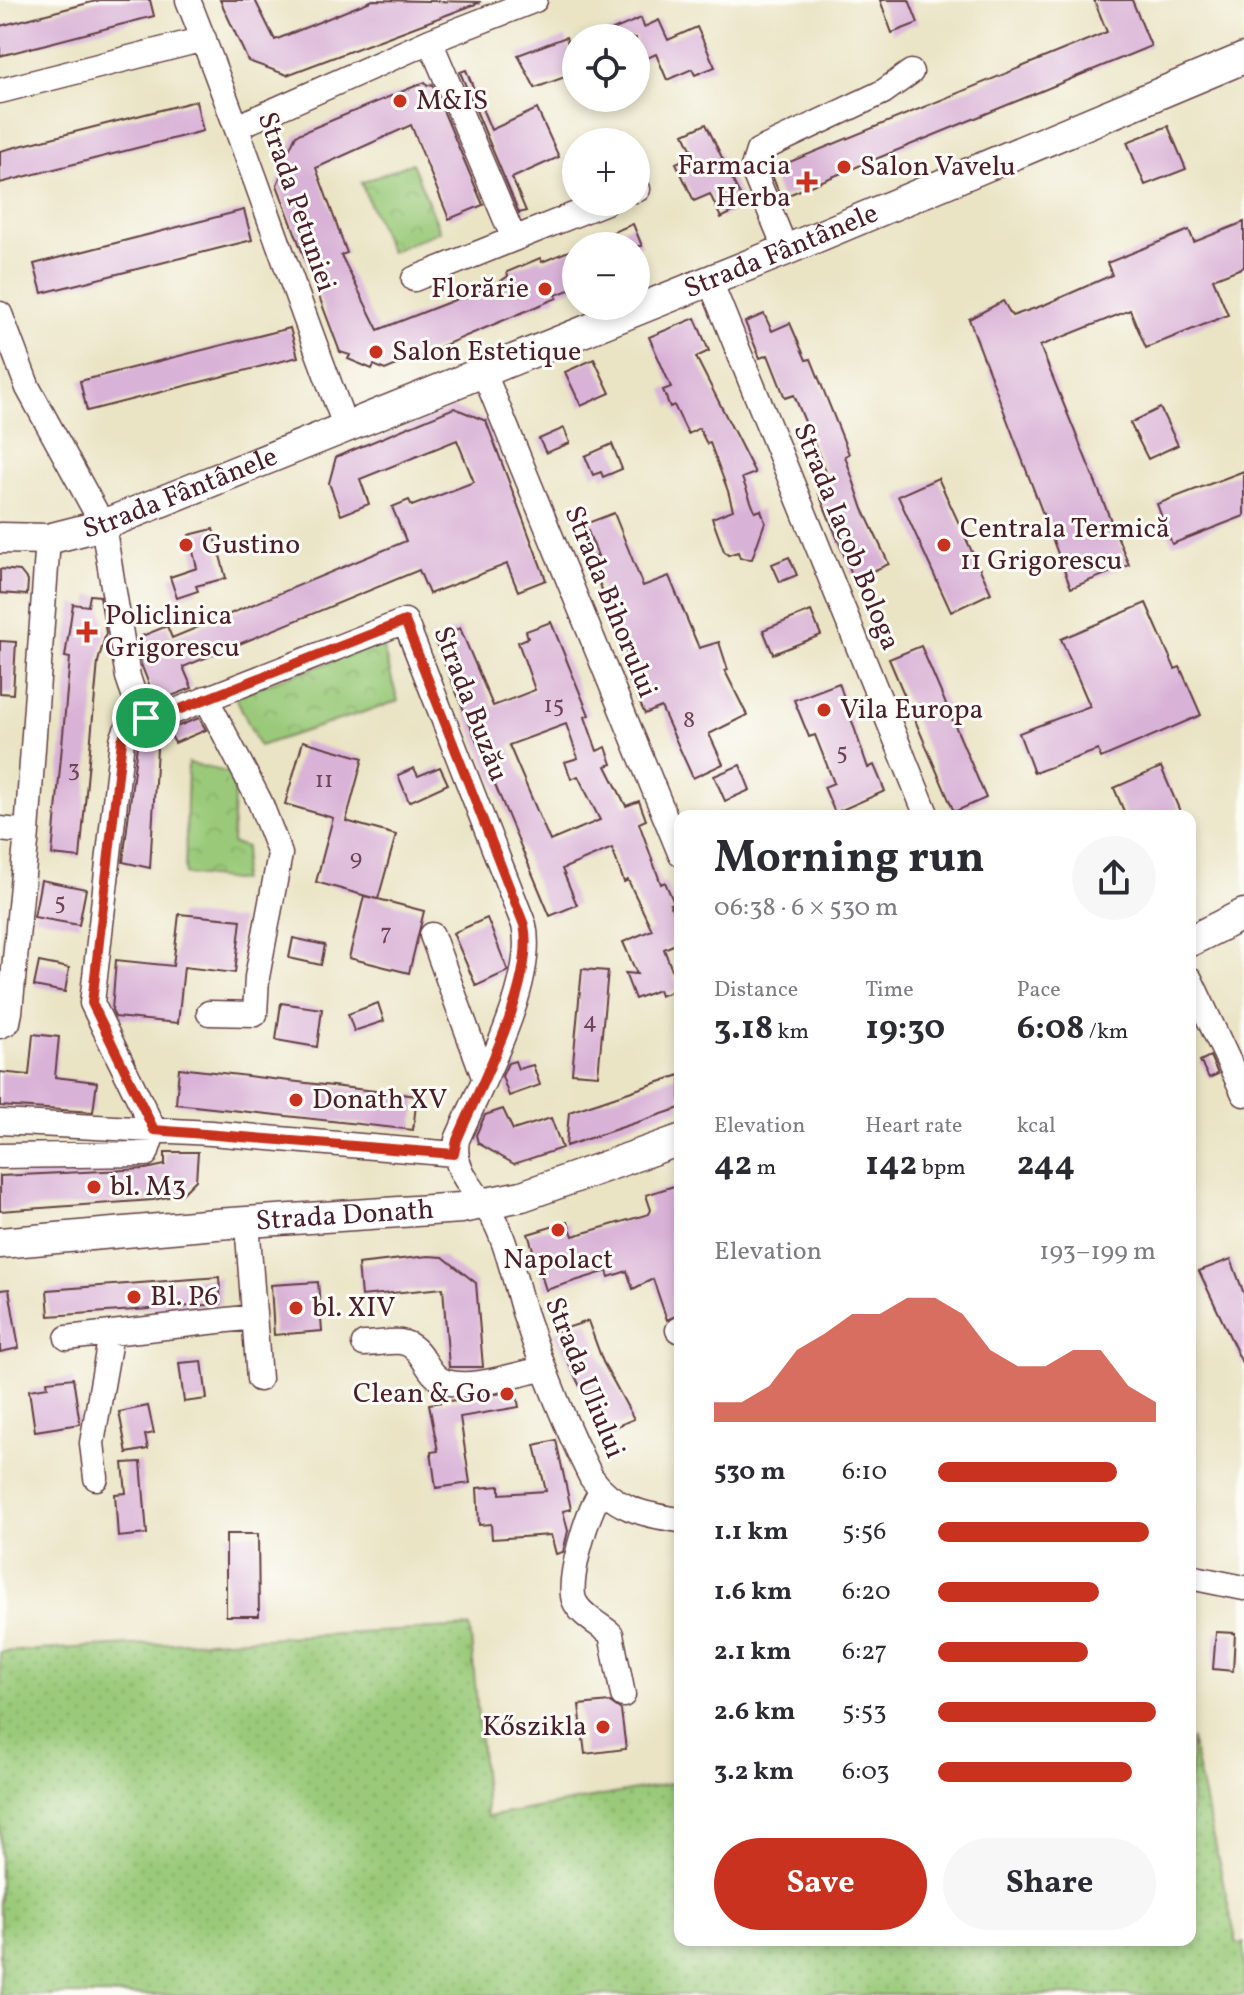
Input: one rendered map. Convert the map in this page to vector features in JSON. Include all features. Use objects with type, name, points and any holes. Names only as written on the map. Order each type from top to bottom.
[{"type":"main road","name":"Strada Fântânele","points":[[0,538],[48,539],[103,525],[786,250],[1244,58]]},
{"type":"main road","points":[[1196,938],[1244,914]]},
{"type":"main road","name":"Strada Donath","points":[[0,1243],[486,1204],[522,1196],[674,1142]]},
{"type":"street","name":"Strada Petuniei","points":[[188,0],[239,126],[286,271],[345,425]]},
{"type":"street","points":[[239,126],[430,41],[535,0]]},
{"type":"street","points":[[0,91],[204,39]]},
{"type":"street","points":[[430,41],[514,239]]},
{"type":"street","points":[[786,250],[753,167],[758,151],[883,92],[911,72]]},
{"type":"street","points":[[414,279],[571,216]]},
{"type":"street","name":"Strada Iacob Bologa","points":[[710,281],[925,810]]},
{"type":"street","points":[[0,314],[28,388],[103,525],[128,677],[138,707],[146,718],[126,730],[122,740],[92,1003],[154,1130],[146,1154],[0,1156]]},
{"type":"street","name":"Strada Bihorului","points":[[484,373],[674,838]]},
{"type":"street","points":[[0,1026],[8,1022],[10,1012],[27,832],[48,539]]},
{"type":"street","name":"Strada Buzău","points":[[146,718],[160,717],[405,621],[524,925],[528,943],[519,988],[454,1154]]},
{"type":"street","points":[[206,698],[260,802],[280,854],[257,977],[255,1014],[209,1013]]},
{"type":"street","points":[[0,829],[27,832]]},
{"type":"street","points":[[432,935],[484,1077]]},
{"type":"street","points":[[1196,992],[1244,1094]]},
{"type":"street","points":[[0,1122],[154,1130],[454,1154],[460,1172],[486,1204]]},
{"type":"street","name":"Strada Uliului","points":[[486,1204],[499,1230],[543,1369],[570,1433],[601,1492],[627,1509],[674,1519]]},
{"type":"street","points":[[247,1222],[259,1379]]},
{"type":"street","points":[[67,1338],[254,1317]]},
{"type":"street","points":[[96,1478],[92,1443],[111,1334]]},
{"type":"street","points":[[364,1344],[403,1342],[415,1348],[433,1375],[444,1382],[464,1383],[543,1369]]},
{"type":"street","points":[[601,1492],[587,1515],[573,1588],[581,1611],[611,1634],[623,1695]]},
{"type":"street","points":[[1196,1578],[1244,1588]]},
{"type":"green space","points":[[412,163],[440,231],[390,252],[361,183]]},
{"type":"green space","points":[[382,644],[398,701],[259,746],[235,695]]},
{"type":"green space","points":[[188,763],[235,774],[232,843],[246,847],[241,881],[185,874]]},
{"type":"green space","points":[[470,1627],[487,1817],[674,1783],[674,1946],[1196,1946],[1196,1760],[1237,1944],[1244,1943],[1244,1995],[0,1995],[0,1652]]},
{"type":"building","points":[[100,0],[150,0],[154,16],[0,56],[0,26]]},
{"type":"building","points":[[220,0],[255,0],[275,40],[373,0],[481,2],[287,75],[248,61]]},
{"type":"building","points":[[880,0],[909,0],[918,23],[892,33]]},
{"type":"building","points":[[1094,0],[1132,0],[1151,46],[781,198],[770,170],[1107,32]]},
{"type":"building","points":[[641,18],[643,24],[627,24]]},
{"type":"building","points":[[659,20],[668,40],[697,27],[715,67],[695,75],[692,69],[667,80],[656,54],[650,57],[650,24]]},
{"type":"building","points":[[562,38],[562,78],[535,88],[518,55]]},
{"type":"building","points":[[466,70],[491,130],[537,109],[559,157],[512,178],[526,211],[519,213],[460,72]]},
{"type":"building","points":[[425,82],[427,86],[432,84],[483,205],[449,219],[411,125],[316,168],[347,253],[341,255],[378,330],[498,283],[508,276],[507,272],[540,258],[542,262],[562,254],[562,293],[556,295],[557,298],[385,370],[374,365],[372,369],[348,359],[350,355],[340,352],[277,185],[283,170],[280,169],[296,135]]},
{"type":"building","points":[[196,101],[203,131],[0,183],[0,151]]},
{"type":"building","points":[[706,124],[745,206],[721,218],[710,194],[694,201],[676,163],[694,155],[684,134]]},
{"type":"building","points":[[1168,126],[1186,169],[1145,185],[1127,142]]},
{"type":"building","points":[[244,210],[252,240],[42,293],[34,264]]},
{"type":"building","points":[[1244,222],[1244,267],[1213,279],[1228,315],[1146,348],[1130,310],[1040,346],[1129,565],[1071,588],[969,319],[1003,301],[1012,316],[1044,305],[1112,275],[1107,263],[1189,230],[1194,242]]},
{"type":"building","points":[[633,224],[636,232],[613,232]]},
{"type":"building","points":[[764,314],[772,331],[790,323],[806,360],[811,359],[849,454],[845,456],[863,509],[889,564],[854,579],[819,494],[826,491],[820,478],[827,475],[794,395],[785,398],[768,355],[760,358],[745,322]]},
{"type":"building","points":[[695,318],[709,351],[696,357],[755,473],[742,478],[755,512],[761,510],[765,522],[752,559],[740,558],[738,552],[728,555],[724,551],[712,518],[733,510],[728,491],[710,443],[707,444],[699,428],[688,434],[674,405],[670,407],[663,390],[671,387],[649,337]]},
{"type":"building","points":[[290,328],[298,357],[87,411],[80,381]]},
{"type":"building","points":[[594,359],[610,393],[581,406],[565,372]]},
{"type":"building","points":[[454,408],[486,421],[546,580],[518,591],[507,564],[429,594],[419,570],[183,667],[192,688],[156,702],[141,664],[137,638],[167,626],[172,638],[406,541],[392,507],[409,500],[412,506],[474,482],[457,440],[360,479],[369,504],[341,515],[329,483],[336,457]]},
{"type":"building","points":[[1160,408],[1178,445],[1148,459],[1130,423]]},
{"type":"building","points":[[564,428],[570,443],[546,453],[539,439]]},
{"type":"building","points":[[612,444],[622,469],[603,477],[601,472],[593,475],[585,456]]},
{"type":"building","points":[[1244,471],[1244,516],[1172,544],[1157,504]]},
{"type":"building","name":"Centrala Termică 11 Grigorescu","points":[[938,478],[991,593],[951,612],[898,496]]},
{"type":"building","points":[[614,513],[643,586],[669,576],[699,648],[719,642],[728,670],[725,671],[747,715],[709,734],[723,764],[693,778],[661,707],[645,714],[629,680],[636,677],[590,559],[598,556],[585,524]]},
{"type":"building","points":[[213,529],[226,578],[196,586],[198,591],[177,598],[170,577],[197,568],[189,535]]},
{"type":"building","points":[[789,557],[797,575],[780,582],[772,564]]},
{"type":"building","points":[[0,569],[20,571],[28,581],[27,595],[0,593]]},
{"type":"building","points":[[90,595],[100,596],[106,633],[98,662],[80,858],[52,855],[70,658],[65,657],[73,604],[88,606]]},
{"type":"building","points":[[1146,603],[1175,669],[1180,667],[1201,715],[1101,758],[1098,750],[1034,773],[1019,733],[1090,706],[1061,639]]},
{"type":"building","points":[[811,611],[821,635],[773,654],[763,630]]},
{"type":"building","points":[[551,622],[589,715],[585,717],[597,751],[606,747],[612,764],[606,766],[626,806],[639,801],[646,820],[639,823],[661,884],[665,882],[674,903],[670,904],[674,914],[674,945],[664,949],[674,976],[674,991],[660,996],[658,990],[635,999],[625,973],[637,974],[623,942],[652,930],[628,880],[624,882],[612,848],[562,869],[577,905],[550,916],[434,639],[460,628],[493,706],[535,690],[518,642],[528,638],[526,631]],"holes":[[[566,724],[578,758],[565,762],[571,779],[578,776],[600,820],[550,841],[509,745]]]},
{"type":"building","points":[[0,641],[16,642],[13,694],[0,693]]},
{"type":"building","points":[[921,646],[986,798],[953,810],[889,659]]},
{"type":"building","points":[[839,683],[868,768],[874,765],[885,791],[842,810],[834,810],[824,787],[834,783],[815,735],[809,737],[794,700]]},
{"type":"building","points":[[199,718],[206,730],[175,743],[168,730]]},
{"type":"building","points":[[303,741],[363,758],[346,821],[396,835],[378,899],[424,911],[409,973],[349,958],[364,896],[377,899],[316,882],[333,818],[285,804]]},
{"type":"building","points":[[137,745],[157,748],[150,868],[123,862]]},
{"type":"building","points":[[740,765],[750,790],[725,801],[714,776]]},
{"type":"building","points":[[440,767],[448,784],[409,802],[398,775],[414,768],[418,776]]},
{"type":"building","points":[[1161,767],[1179,810],[1123,810],[1114,788]]},
{"type":"building","points":[[41,880],[86,889],[79,925],[34,917]]},
{"type":"building","points":[[179,914],[241,920],[235,973],[184,967],[178,1023],[115,1017],[112,1010],[116,960],[173,966]]},
{"type":"building","points":[[487,918],[508,971],[476,986],[453,933]]},
{"type":"building","points":[[293,938],[325,945],[321,965],[289,958]]},
{"type":"building","points":[[39,962],[69,968],[65,992],[34,986]]},
{"type":"building","points":[[582,969],[608,971],[598,1075],[572,1073]]},
{"type":"building","points":[[281,1003],[322,1009],[317,1047],[276,1040]]},
{"type":"building","points":[[378,1003],[384,1021],[354,1031],[348,1014]]},
{"type":"building","points":[[33,1034],[59,1037],[55,1077],[97,1082],[93,1112],[0,1106],[0,1072],[29,1075]]},
{"type":"building","points":[[1210,1056],[1218,1074],[1209,1078],[1200,1061]]},
{"type":"building","points":[[515,1061],[518,1069],[533,1065],[540,1085],[509,1096],[502,1076],[508,1063]]},
{"type":"building","name":"Donath XV","points":[[179,1068],[417,1096],[413,1130],[176,1104]]},
{"type":"building","points":[[674,1077],[674,1110],[566,1146],[569,1112]]},
{"type":"building","points":[[503,1109],[513,1130],[551,1118],[562,1148],[514,1164],[478,1143],[476,1135],[485,1115]]},
{"type":"building","name":"bl. M3","points":[[165,1152],[198,1152],[196,1180],[182,1194],[153,1200],[0,1211],[0,1176],[146,1169],[165,1165]]},
{"type":"building","points":[[674,1186],[674,1317],[667,1320],[653,1279],[633,1289],[627,1271],[609,1277],[607,1271],[546,1290],[528,1234],[568,1222],[573,1236],[649,1214],[651,1210],[646,1195]]},
{"type":"building","points":[[443,1257],[476,1283],[483,1367],[449,1367],[443,1288],[361,1296],[358,1264]]},
{"type":"building","points":[[1231,1259],[1244,1294],[1244,1367],[1199,1271]]},
{"type":"building","name":"Bl. P6","points":[[219,1277],[221,1304],[49,1316],[47,1290]]},
{"type":"building","name":"bl. XIV","points":[[318,1282],[322,1331],[274,1335],[271,1285]]},
{"type":"building","points":[[9,1289],[19,1348],[0,1352],[0,1290]]},
{"type":"building","points":[[588,1321],[603,1362],[634,1419],[599,1434],[590,1420],[595,1418],[554,1332]]},
{"type":"building","points":[[202,1361],[207,1399],[184,1402],[179,1363]]},
{"type":"building","points":[[73,1378],[80,1424],[35,1431],[29,1390],[48,1387],[47,1381]]},
{"type":"building","points":[[516,1391],[519,1407],[460,1417],[470,1483],[436,1488],[431,1452],[438,1451],[429,1404]]},
{"type":"building","points":[[148,1406],[154,1433],[145,1435],[148,1449],[127,1453],[119,1412]]},
{"type":"building","points":[[556,1440],[571,1509],[563,1511],[568,1531],[563,1552],[556,1554],[551,1535],[492,1539],[491,1524],[479,1525],[477,1488],[500,1486],[500,1494],[546,1491],[535,1445]]},
{"type":"building","points":[[141,1462],[147,1534],[118,1537],[115,1494],[126,1493],[123,1463]]},
{"type":"building","points":[[226,1534],[258,1534],[259,1616],[226,1616]]},
{"type":"building","points":[[1216,1632],[1235,1633],[1233,1671],[1213,1669]]},
{"type":"building","name":"Kőszikla","points":[[610,1702],[621,1710],[626,1749],[585,1754],[579,1705]]},
{"type":"place","name":"M&IS","points":[[400,101]]},
{"type":"place","name":"Salon Vavelu","points":[[844,167]]},
{"type":"place","name":"Farmacia Herba","points":[[807,182]]},
{"type":"place","name":"Florărie","points":[[545,289]]},
{"type":"place","name":"Salon Estetique","points":[[376,352]]},
{"type":"place","name":"Gustino","points":[[186,545]]},
{"type":"place","name":"Centrala Termică 11 Grigorescu","points":[[944,545]]},
{"type":"place","name":"Policlinica Grigorescu","points":[[87,632]]},
{"type":"place","name":"Vila Europa","points":[[824,710]]},
{"type":"place","name":"Donath XV","points":[[296,1100]]},
{"type":"place","name":"bl. M3","points":[[94,1187]]},
{"type":"place","name":"Napolact","points":[[558,1230]]},
{"type":"place","name":"Bl. P6","points":[[134,1297]]},
{"type":"place","name":"bl. XIV","points":[[296,1308]]},
{"type":"place","name":"Clean & Go","points":[[507,1394]]},
{"type":"place","name":"Kőszikla","points":[[603,1727]]},
{"type":"route","points":[[405,621],[524,925],[528,943],[519,988],[454,1154],[154,1130],[97,1019],[92,1003],[122,740],[126,730],[146,718],[160,717],[405,621]]}]
